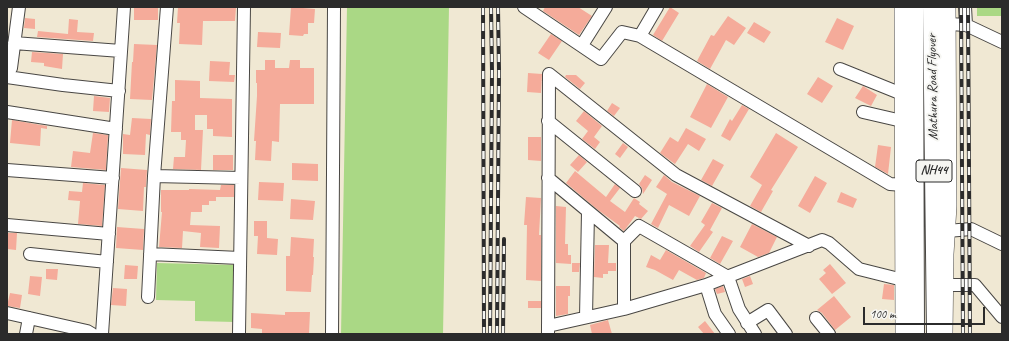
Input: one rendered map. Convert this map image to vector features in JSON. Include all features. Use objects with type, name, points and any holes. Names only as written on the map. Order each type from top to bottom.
[{"type":"highway","name":"Mathura Road Flyover","points":[[914,7],[915,334]]},
{"type":"highway","name":"Mathura Road Flyover","points":[[932,7],[936,334]]},
{"type":"main road","points":[[902,7],[903,334]]},
{"type":"main road","points":[[945,334],[945,285],[949,206],[948,7]]},
{"type":"street","points":[[19,7],[12,44],[12,68],[7,76],[63,86],[118,91]]},
{"type":"street","points":[[102,334],[124,7]]},
{"type":"street","points":[[148,297],[154,176],[167,7]]},
{"type":"street","points":[[239,334],[244,7]]},
{"type":"street","points":[[332,334],[334,7]]},
{"type":"street","points":[[524,7],[582,45],[600,59],[622,32],[640,36],[890,184],[903,185]]},
{"type":"street","points":[[582,45],[606,7]]},
{"type":"street","points":[[640,36],[657,7]]},
{"type":"street","points":[[965,7],[966,25]]},
{"type":"street","points":[[949,24],[966,25],[1002,42]]},
{"type":"street","points":[[12,44],[121,51]]},
{"type":"street","points":[[840,69],[902,94]]},
{"type":"street","points":[[809,246],[676,175],[549,74],[548,330],[586,317],[624,309],[706,285],[809,246],[822,240],[829,243],[859,269],[903,280]]},
{"type":"street","points":[[7,112],[116,129]]},
{"type":"street","points":[[863,112],[902,121]]},
{"type":"street","points":[[548,121],[635,191]]},
{"type":"street","points":[[7,170],[113,178]]},
{"type":"street","points":[[154,176],[241,178]]},
{"type":"street","points":[[548,178],[624,242]]},
{"type":"street","points":[[586,317],[588,212]]},
{"type":"street","points":[[7,225],[109,234]]},
{"type":"street","points":[[624,309],[624,242],[639,226],[728,277],[739,309],[755,334]]},
{"type":"street","points":[[947,231],[971,229],[1002,244]]},
{"type":"street","points":[[30,254],[107,262]]},
{"type":"street","points":[[150,254],[240,258]]},
{"type":"street","points":[[706,285],[715,314],[729,334]]},
{"type":"street","points":[[945,285],[975,285],[1002,317]]},
{"type":"street","points":[[747,323],[768,310],[786,334]]},
{"type":"street","points":[[7,313],[87,331],[92,334]]},
{"type":"street","points":[[26,334],[29,318]]},
{"type":"street","points":[[816,318],[829,334]]},
{"type":"green space","points":[[347,7],[449,7],[443,334],[341,334]]},
{"type":"green space","points":[[977,7],[1002,7],[1002,16],[977,16]]},
{"type":"green space","points":[[157,263],[237,265],[235,322],[195,321],[195,301],[156,300]]},
{"type":"building","points":[[134,7],[158,7],[158,20],[134,20]]},
{"type":"building","points":[[178,7],[236,7],[235,21],[203,21],[202,45],[179,44],[180,23],[177,23]]},
{"type":"building","points":[[291,7],[315,9],[314,23],[308,23],[308,34],[304,34],[303,36],[289,35]]},
{"type":"building","points":[[545,7],[578,7],[592,16],[579,35],[543,11]]},
{"type":"building","points":[[670,7],[679,13],[662,41],[653,35]]},
{"type":"building","points":[[728,16],[746,28],[734,45],[726,40],[710,69],[697,61],[711,35],[714,36]]},
{"type":"building","points":[[25,18],[35,19],[35,29],[24,28]]},
{"type":"building","points":[[837,18],[854,26],[843,50],[825,42]]},
{"type":"building","points":[[69,19],[78,20],[77,32],[94,33],[93,41],[37,37],[38,31],[68,34]]},
{"type":"building","points":[[754,22],[771,32],[764,43],[747,33]]},
{"type":"building","points":[[258,32],[281,33],[280,48],[257,47]]},
{"type":"building","points":[[551,34],[562,41],[549,60],[538,53]]},
{"type":"building","points":[[134,44],[157,45],[152,100],[130,99]]},
{"type":"building","points":[[32,52],[63,54],[62,69],[44,66],[44,63],[31,62]]},
{"type":"building","points":[[265,60],[275,60],[275,68],[289,68],[290,60],[300,60],[300,68],[314,68],[314,104],[280,104],[279,142],[272,141],[271,161],[255,160],[256,141],[254,141],[257,96],[256,70],[265,70]]},
{"type":"building","points":[[210,61],[230,62],[229,75],[235,75],[234,82],[209,81]]},
{"type":"building","points":[[528,73],[542,74],[541,93],[527,92]]},
{"type":"building","points":[[566,75],[576,75],[585,83],[580,89],[565,77]]},
{"type":"building","points":[[818,77],[833,86],[822,103],[807,94]]},
{"type":"building","points":[[175,80],[200,81],[200,98],[232,99],[232,137],[213,136],[213,129],[207,129],[207,115],[195,115],[195,130],[203,130],[201,170],[173,169],[174,157],[185,157],[186,140],[181,140],[181,132],[171,132],[172,101],[175,101]]},
{"type":"building","points":[[707,84],[728,97],[711,128],[690,117]]},
{"type":"building","points":[[863,86],[877,95],[871,106],[855,98]]},
{"type":"building","points":[[94,96],[110,98],[109,112],[93,111]]},
{"type":"building","points":[[612,103],[620,108],[614,116],[607,111]]},
{"type":"building","points":[[742,105],[749,109],[730,141],[721,136],[730,119],[732,121]]},
{"type":"building","points":[[584,111],[602,126],[594,137],[600,142],[595,149],[582,139],[588,131],[576,121]]},
{"type":"building","points":[[132,118],[151,119],[150,135],[146,134],[145,155],[123,154],[123,134],[130,135]]},
{"type":"building","points":[[12,120],[47,126],[47,129],[41,128],[40,146],[10,143]]},
{"type":"building","points":[[686,128],[706,139],[699,151],[688,144],[675,164],[660,153],[670,137],[678,142]]},
{"type":"building","points":[[93,133],[108,135],[106,170],[71,167],[73,151],[90,153]]},
{"type":"building","points":[[776,133],[798,147],[771,190],[773,191],[761,212],[750,206],[762,185],[750,177]]},
{"type":"building","points":[[528,137],[541,137],[541,161],[528,160]]},
{"type":"building","points":[[623,143],[628,147],[620,158],[615,154]]},
{"type":"building","points":[[878,145],[891,147],[888,174],[875,167]]},
{"type":"building","points":[[213,155],[233,155],[233,170],[213,170]]},
{"type":"building","points":[[579,155],[587,162],[578,172],[570,165]]},
{"type":"building","points":[[713,159],[724,165],[712,186],[701,180]]},
{"type":"building","points":[[292,163],[318,164],[318,181],[292,180]]},
{"type":"building","points":[[121,168],[147,170],[146,187],[144,187],[143,211],[118,209]]},
{"type":"building","points":[[575,171],[606,197],[615,184],[620,188],[610,201],[625,212],[634,198],[648,211],[641,219],[635,216],[624,231],[619,227],[620,226],[566,183]]},
{"type":"building","points":[[645,175],[652,180],[643,194],[642,188],[639,184]]},
{"type":"building","points":[[664,175],[672,182],[700,196],[689,216],[669,205],[658,228],[651,224],[667,194],[656,187]]},
{"type":"building","points":[[815,176],[827,183],[810,213],[798,206]]},
{"type":"building","points":[[259,182],[284,183],[283,201],[258,200]]},
{"type":"building","points":[[83,183],[105,185],[102,226],[78,224],[80,201],[68,200],[69,191],[82,192]]},
{"type":"building","points":[[221,185],[234,185],[234,197],[216,197],[216,201],[209,201],[209,205],[202,205],[202,212],[191,212],[190,225],[220,226],[219,248],[200,247],[201,233],[183,231],[182,248],[159,247],[162,212],[161,190],[220,190]]},
{"type":"building","points":[[841,192],[857,199],[853,208],[837,202]]},
{"type":"building","points":[[526,197],[541,198],[539,235],[541,235],[541,281],[526,280],[527,225],[524,225]]},
{"type":"building","points":[[291,199],[315,201],[313,220],[290,219]]},
{"type":"building","points":[[712,203],[722,208],[710,230],[713,232],[699,252],[690,246],[705,225],[701,222]]},
{"type":"building","points":[[556,206],[566,207],[565,244],[568,244],[568,255],[571,255],[571,264],[556,263]]},
{"type":"building","points":[[254,221],[267,221],[267,238],[278,239],[277,255],[257,254],[258,236],[254,236]]},
{"type":"building","points":[[752,224],[777,237],[769,253],[758,257],[740,247]]},
{"type":"building","points":[[117,227],[144,229],[143,250],[116,248]]},
{"type":"building","points":[[7,233],[17,233],[16,250],[7,249]]},
{"type":"building","points":[[722,236],[733,241],[720,264],[710,258]]},
{"type":"building","points":[[291,237],[314,239],[311,292],[286,291],[286,256],[290,256]]},
{"type":"building","points":[[595,245],[609,245],[608,263],[616,263],[616,271],[608,271],[608,274],[603,274],[603,278],[594,277]]},
{"type":"building","points":[[666,250],[706,273],[704,278],[697,280],[679,270],[673,280],[655,270],[646,267],[651,255],[660,260]]},
{"type":"building","points":[[572,263],[580,263],[579,272],[572,272]]},
{"type":"building","points":[[830,264],[846,283],[832,294],[819,279],[826,273],[823,270]]},
{"type":"building","points":[[125,265],[138,266],[137,279],[124,279]]},
{"type":"building","points":[[46,269],[58,269],[57,280],[46,279]]},
{"type":"building","points":[[30,276],[42,277],[40,296],[28,294]]},
{"type":"building","points":[[750,276],[753,284],[745,287],[742,279]]},
{"type":"building","points":[[884,284],[894,285],[894,300],[882,299]]},
{"type":"building","points":[[556,286],[570,286],[570,296],[568,296],[568,314],[556,316]]},
{"type":"building","points":[[723,286],[725,292],[717,294],[715,289]]},
{"type":"building","points":[[113,288],[127,289],[126,306],[111,305]]},
{"type":"building","points":[[10,293],[22,295],[20,308],[7,306]]},
{"type":"building","points":[[834,296],[851,317],[835,330],[822,313],[817,310]]},
{"type":"building","points":[[528,301],[541,301],[541,308],[528,308]]},
{"type":"building","points":[[285,312],[310,312],[309,334],[262,334],[262,329],[251,328],[251,313],[285,315]]},
{"type":"building","points":[[608,320],[612,334],[592,334],[590,325]]},
{"type":"building","points":[[705,321],[715,334],[704,334],[698,327]]},
{"type":"railway","points":[[483,7],[484,334]]},
{"type":"railway","points":[[490,334],[491,7]]},
{"type":"railway","points":[[497,334],[498,7]]},
{"type":"railway","points":[[961,7],[963,334]]},
{"type":"railway","points":[[968,7],[970,334]]},
{"type":"railway","points":[[503,334],[504,239]]}]
